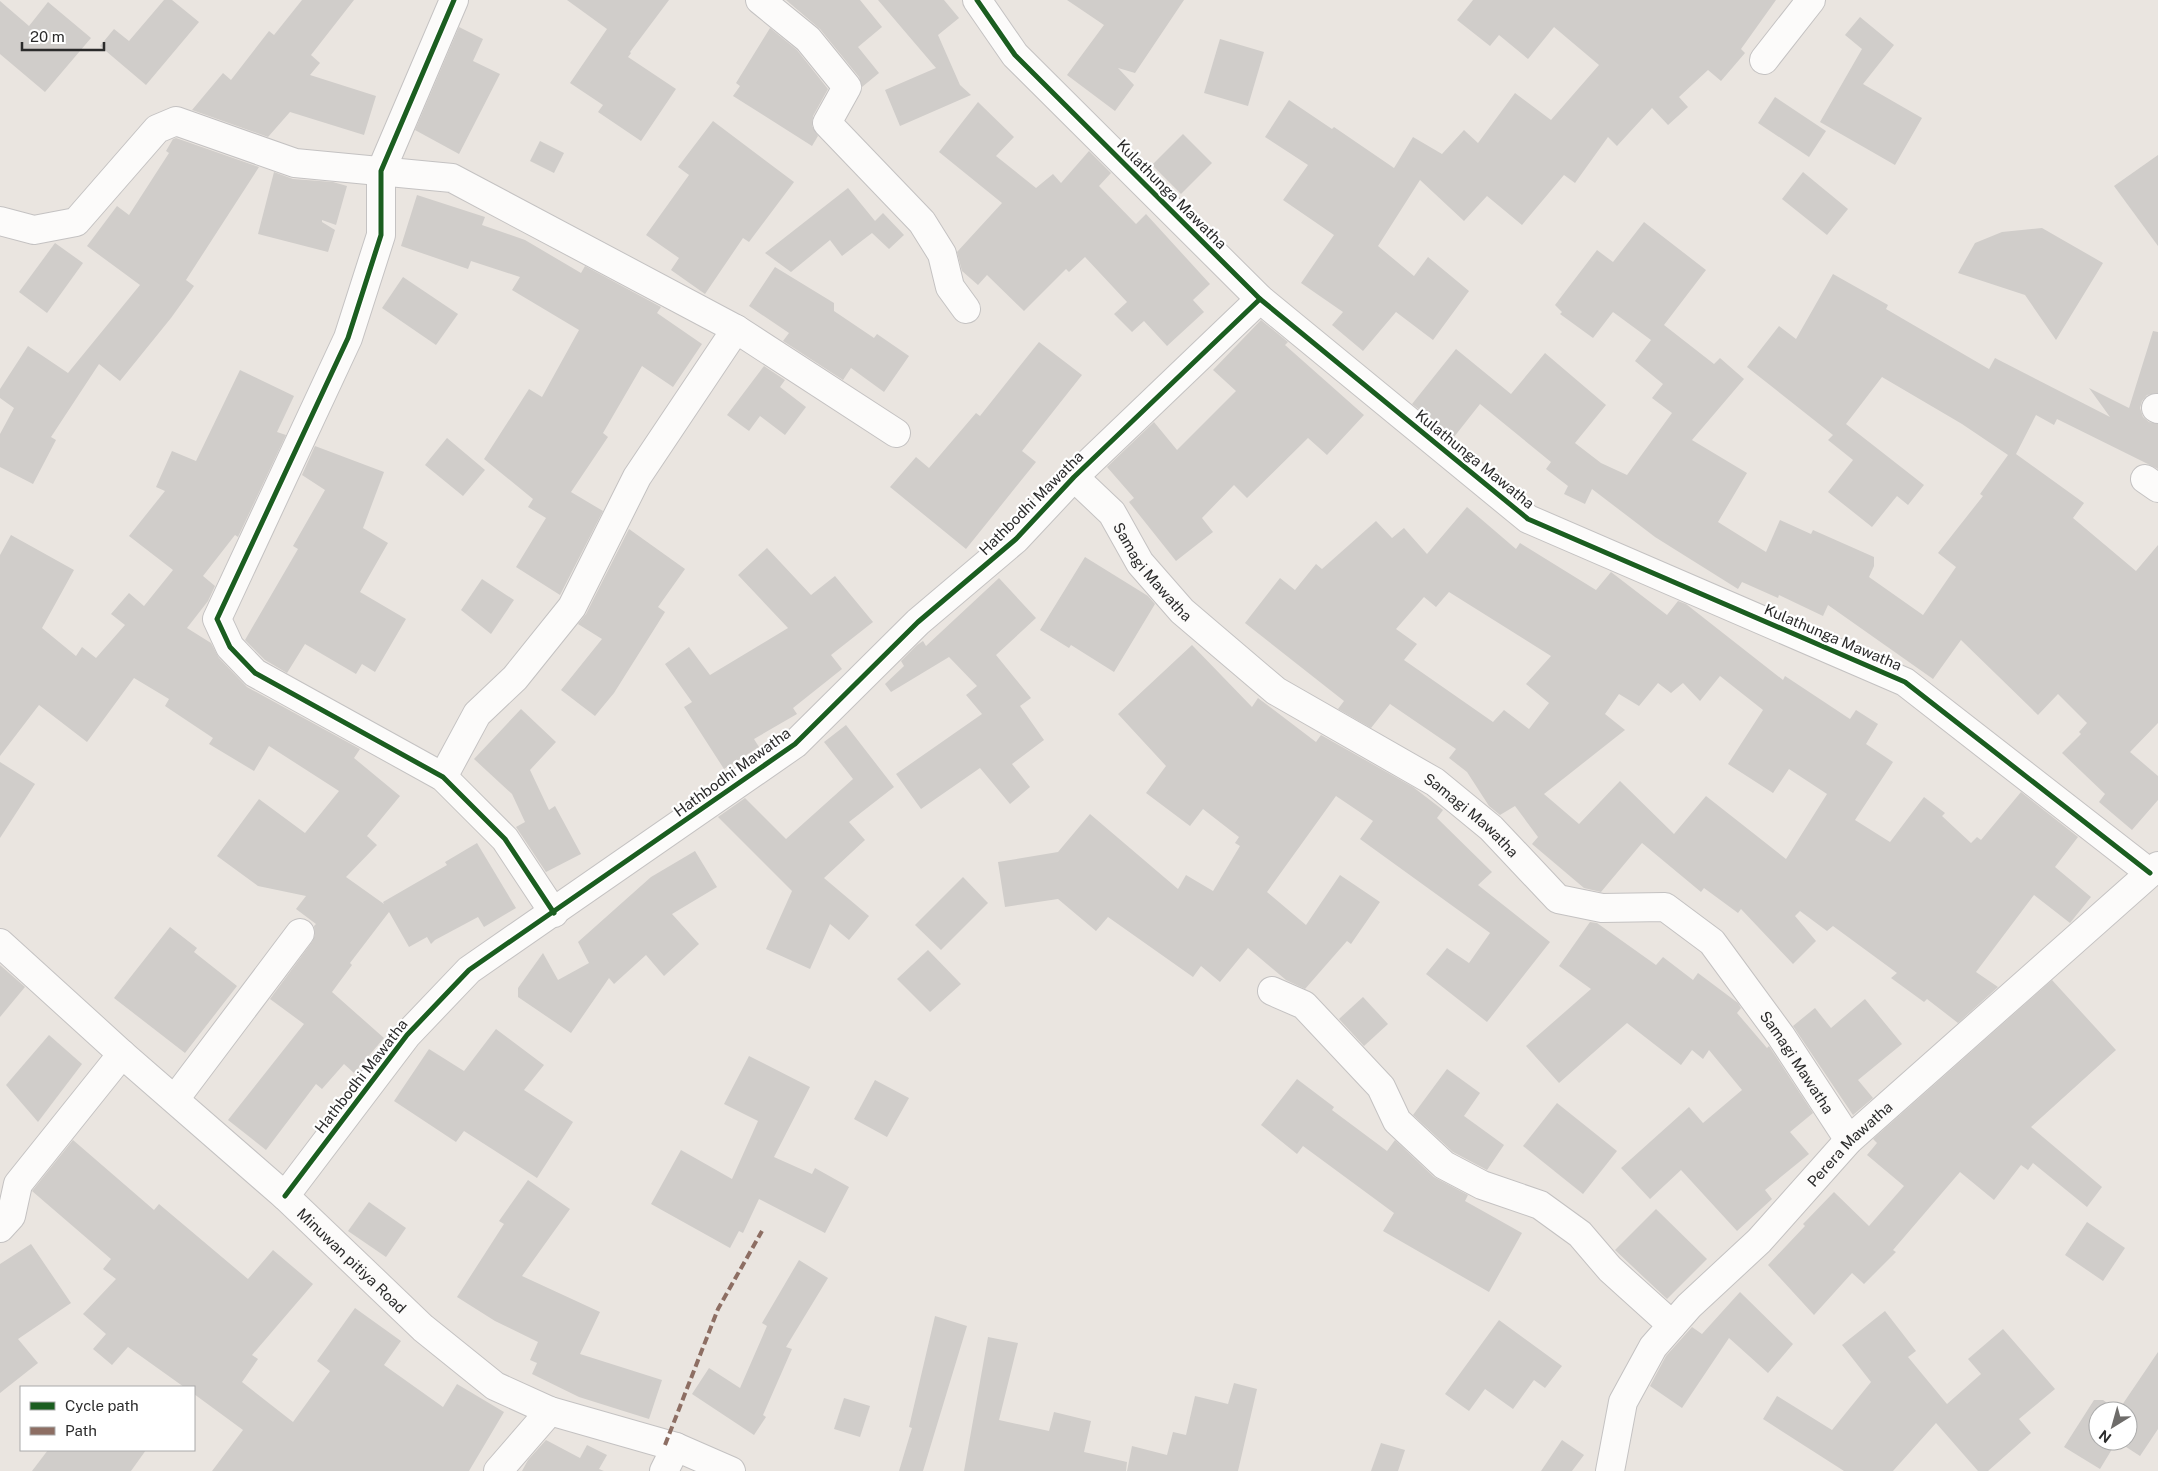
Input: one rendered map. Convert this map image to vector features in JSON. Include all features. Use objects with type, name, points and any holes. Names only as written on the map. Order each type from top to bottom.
[{"type":"street","points":[[454,0],[381,171],[381,235],[348,338],[217,619],[230,647],[255,673],[443,778],[505,839],[554,913]]},
{"type":"street","points":[[760,0],[808,39],[847,87],[827,123],[922,222],[942,254],[950,287],[966,309]]},
{"type":"street","name":"Kulathunga Mawatha","points":[[976,0],[1015,55],[1260,299],[1528,520],[1906,682],[2154,870]]},
{"type":"street","points":[[1764,60],[1812,0]]},
{"type":"street","points":[[0,221],[34,230],[76,222],[156,129],[176,121],[295,163],[452,178],[736,329],[896,433]]},
{"type":"street","name":"Hathbodhi Mawatha","points":[[285,1196],[407,1035],[469,970],[796,744],[918,622],[1016,539],[1074,477],[1260,299]]},
{"type":"street","points":[[443,778],[477,714],[515,678],[572,607],[637,477],[736,329]]},
{"type":"street","name":"Samagi Mawatha","points":[[1074,477],[1112,513],[1140,563],[1182,611],[1276,691],[1435,782],[1491,828],[1558,899],[1602,908],[1665,907],[1712,942],[1781,1036],[1849,1140]]},
{"type":"street","name":"Perera Mawatha","points":[[1610,1471],[1624,1402],[1653,1347],[1689,1306],[1758,1240],[1849,1140],[2154,870]]},
{"type":"street","points":[[175,1099],[300,933]]},
{"type":"street","name":"Minuwan pitiya Road","points":[[0,944],[122,1054],[285,1196],[423,1328],[495,1386],[550,1411],[676,1447],[731,1471]]},
{"type":"street","points":[[1272,991],[1304,1005],[1381,1087],[1397,1121],[1444,1165],[1482,1185],[1540,1205],[1548,1210],[1580,1234],[1610,1269],[1672,1325]]},
{"type":"street","points":[[0,1228],[11,1216],[18,1184],[122,1054]]},
{"type":"street","points":[[498,1471],[550,1411]]},
{"type":"street","points":[[664,1471],[676,1447]]},
{"type":"building","points":[[164,0],[172,0],[199,22],[146,85],[100,46],[114,29],[129,41]]},
{"type":"building","points":[[302,0],[354,0],[311,55],[320,63],[310,75],[376,96],[364,135],[290,112],[268,137],[192,110],[223,73],[231,80],[269,31],[274,35]]},
{"type":"building","points":[[567,0],[669,0],[628,57],[676,89],[641,141],[598,112],[603,105],[570,83],[607,29]]},
{"type":"building","points":[[786,0],[860,0],[882,27],[858,47],[879,73],[862,87],[859,77],[820,29]]},
{"type":"building","points":[[878,0],[944,0],[959,18],[938,35],[960,85],[971,95],[900,126],[885,90],[936,68]]},
{"type":"building","points":[[1067,0],[1184,0],[1135,73],[1118,68],[1134,85],[1115,111],[1067,75],[1104,25]]},
{"type":"building","points":[[1473,0],[1776,0],[1741,49],[1745,53],[1721,81],[1708,70],[1679,97],[1688,107],[1668,125],[1652,108],[1617,146],[1608,137],[1575,183],[1564,175],[1522,225],[1487,196],[1464,221],[1420,180],[1378,246],[1414,276],[1428,257],[1469,291],[1433,340],[1396,312],[1363,351],[1332,325],[1343,312],[1301,283],[1334,235],[1283,200],[1308,165],[1265,137],[1289,100],[1332,129],[1334,127],[1394,168],[1413,137],[1442,154],[1464,130],[1478,143],[1515,93],[1551,120],[1599,65],[1554,27],[1528,59],[1499,35],[1490,46],[1457,20]]},
{"type":"building","points":[[0,1],[29,26],[48,2],[91,38],[45,92],[0,54]]},
{"type":"building","points":[[1860,17],[1894,45],[1863,84],[1922,118],[1895,165],[1820,122],[1862,49],[1845,35]]},
{"type":"building","points":[[459,27],[483,39],[473,61],[500,74],[459,154],[415,130]]},
{"type":"building","points":[[770,28],[797,50],[828,89],[813,116],[812,126],[818,136],[812,146],[733,96],[740,86],[736,83]]},
{"type":"building","points":[[1220,39],[1264,52],[1248,106],[1204,93]]},
{"type":"building","points":[[1775,97],[1826,131],[1809,157],[1758,123]]},
{"type":"building","points":[[978,102],[1014,137],[996,156],[1036,188],[1053,174],[1061,183],[1089,151],[1111,173],[1099,186],[1136,224],[1146,214],[1210,284],[1193,300],[1204,312],[1167,346],[1144,321],[1132,332],[1114,314],[1127,302],[1085,257],[1069,272],[1066,269],[1024,311],[987,275],[978,285],[962,271],[957,252],[1002,203],[939,152]]},
{"type":"building","points":[[713,121],[794,182],[749,242],[743,238],[705,294],[671,270],[679,258],[646,235],[689,175],[678,167]]},
{"type":"building","points":[[1183,134],[1212,163],[1181,194],[1152,165]]},
{"type":"building","points":[[176,138],[259,167],[186,280],[194,286],[171,318],[120,381],[99,364],[51,437],[56,440],[33,484],[0,467],[0,434],[14,408],[0,398],[0,389],[28,346],[68,373],[140,285],[87,246],[117,206],[129,215],[169,153],[166,151],[173,139]]},
{"type":"building","points":[[540,141],[564,153],[554,173],[530,161]]},
{"type":"building","points":[[2158,155],[2158,246],[2114,186]]},
{"type":"building","points":[[274,172],[293,179],[333,182],[347,186],[336,225],[322,220],[322,222],[335,230],[328,252],[258,234]]},
{"type":"building","points":[[1803,172],[1848,209],[1827,235],[1782,199]]},
{"type":"building","points":[[848,188],[875,221],[883,213],[904,235],[889,249],[872,233],[842,256],[830,240],[791,272],[765,253]]},
{"type":"building","points":[[417,195],[485,217],[482,225],[525,240],[581,273],[585,266],[661,307],[657,313],[702,344],[673,387],[642,366],[603,433],[608,437],[571,492],[603,511],[560,595],[516,567],[546,518],[528,507],[533,499],[484,459],[529,389],[542,397],[579,330],[512,290],[520,277],[471,261],[468,269],[401,246]]},
{"type":"building","points":[[1644,222],[1706,270],[1664,325],[1714,364],[1720,358],[1744,379],[1692,440],[1747,473],[1718,522],[1766,552],[1780,520],[1811,534],[1813,530],[1874,557],[1874,566],[1869,577],[1923,615],[1956,567],[1938,553],[1983,496],[1980,494],[2008,455],[1962,424],[1882,377],[1846,424],[1924,485],[1908,505],[1897,496],[1872,527],[1828,492],[1853,460],[1828,440],[1833,435],[1747,367],[1779,326],[1796,339],[1833,274],[1888,305],[1886,309],[1989,369],[1995,358],[2110,417],[2089,388],[2129,408],[2153,331],[2158,332],[2158,393],[2147,395],[2142,401],[2140,408],[2143,417],[2149,422],[2158,424],[2158,469],[2057,419],[2054,425],[2036,415],[2016,454],[2084,503],[2073,518],[2136,571],[2158,545],[2158,723],[2130,752],[2158,776],[2158,800],[2132,830],[2099,802],[2105,794],[2062,753],[2081,734],[2079,732],[2087,723],[2058,694],[2038,715],[1961,640],[1933,679],[1828,605],[1823,616],[1779,595],[1778,598],[1742,582],[1738,589],[1655,537],[1592,489],[1585,504],[1564,494],[1568,486],[1546,469],[1551,462],[1480,404],[1454,437],[1412,404],[1456,349],[1511,394],[1545,353],[1606,405],[1575,443],[1601,463],[1627,475],[1672,413],[1652,398],[1663,384],[1635,361],[1651,340],[1613,312],[1593,338],[1560,314],[1562,312],[1555,305],[1597,250],[1613,262]]},
{"type":"building","points":[[2042,228],[2103,263],[2056,340],[2025,295],[1958,273],[1975,243],[2002,232]]},
{"type":"building","points":[[55,243],[83,263],[47,313],[19,292]]},
{"type":"building","points":[[775,267],[834,303],[834,311],[874,338],[877,334],[909,356],[884,392],[851,368],[843,380],[783,341],[789,333],[749,306]]},
{"type":"building","points":[[403,277],[458,314],[436,345],[382,308]]},
{"type":"building","points":[[1261,320],[1288,342],[1285,345],[1364,415],[1327,455],[1308,438],[1247,498],[1234,485],[1202,518],[1213,532],[1176,561],[1129,502],[1134,498],[1107,467],[1154,422],[1177,450],[1236,391],[1213,370]]},
{"type":"building","points":[[1039,342],[1082,375],[1022,451],[1036,462],[966,549],[890,487],[916,457],[929,468],[976,413],[980,416]]},
{"type":"building","points":[[764,366],[785,380],[780,387],[806,407],[785,435],[760,416],[749,431],[727,415]]},
{"type":"building","points":[[240,370],[294,396],[277,432],[286,435],[238,537],[235,535],[203,576],[215,586],[208,601],[187,628],[211,643],[219,658],[247,687],[360,749],[354,758],[400,796],[367,836],[377,845],[346,877],[384,904],[383,902],[447,865],[445,862],[477,843],[516,908],[484,927],[478,917],[431,944],[427,937],[409,947],[389,912],[350,963],[352,965],[332,992],[384,1038],[354,1073],[344,1064],[322,1089],[316,1084],[266,1150],[228,1120],[304,1024],[270,999],[312,942],[315,935],[314,926],[316,924],[296,909],[306,896],[258,886],[217,856],[259,799],[305,833],[339,791],[269,746],[254,771],[209,744],[213,738],[165,706],[169,699],[134,678],[87,742],[39,705],[0,756],[0,555],[11,535],[74,570],[42,628],[76,656],[82,647],[96,658],[125,625],[111,614],[129,593],[144,606],[173,570],[129,536],[165,491],[156,487],[172,451],[196,461]]},
{"type":"building","points":[[447,438],[485,470],[463,496],[425,465]]},
{"type":"building","points":[[315,446],[384,472],[363,528],[388,543],[360,592],[406,619],[375,672],[362,664],[356,674],[305,644],[287,673],[265,660],[245,640],[298,549],[293,546],[325,490],[302,475]]},
{"type":"building","points":[[1467,507],[1516,549],[1520,543],[1596,590],[1611,572],[1667,615],[1678,601],[1686,604],[1783,680],[1785,676],[1850,719],[1856,710],[1878,724],[1866,744],[1893,762],[1855,820],[1890,842],[1924,797],[1945,813],[1942,816],[1971,843],[1977,837],[1981,840],[2021,792],[2078,837],[2055,867],[2091,897],[2070,923],[2034,895],[1976,972],[1998,987],[1958,1023],[1927,999],[1924,1002],[1891,978],[1897,973],[1833,926],[1827,931],[1800,911],[1795,916],[1816,941],[1793,964],[1741,909],[1738,913],[1704,888],[1701,892],[1642,843],[1601,892],[1584,888],[1532,844],[1538,837],[1515,806],[1500,815],[1489,806],[1467,772],[1449,758],[1456,749],[1390,704],[1371,728],[1338,709],[1344,701],[1245,623],[1280,578],[1295,590],[1316,564],[1322,569],[1376,521],[1392,538],[1404,528],[1427,554]],"holes":[[[1449,592],[1551,656],[1526,684],[1549,703],[1529,729],[1504,710],[1493,722],[1404,660],[1417,644],[1396,629],[1424,597],[1436,607]],[[1720,676],[1763,710],[1728,764],[1773,793],[1789,769],[1827,794],[1786,859],[1706,796],[1674,834],[1620,781],[1579,824],[1544,794],[1625,730],[1605,714],[1619,694],[1639,706],[1658,683],[1671,693],[1683,683],[1700,701]]]},
{"type":"building","points":[[629,529],[685,569],[658,607],[665,612],[614,693],[595,716],[561,690],[602,639],[578,624],[586,614]]},
{"type":"building","points":[[767,548],[811,595],[835,576],[873,622],[831,655],[842,669],[793,708],[797,714],[754,739],[759,747],[724,769],[684,707],[692,702],[665,664],[689,647],[710,675],[788,628],[738,575]]},
{"type":"building","points":[[1085,557],[1148,596],[1155,604],[1114,672],[1071,645],[1069,648],[1040,630]]},
{"type":"building","points":[[999,578],[1036,618],[996,655],[1031,698],[1020,706],[1044,740],[1012,764],[1030,787],[1010,804],[980,768],[921,809],[896,774],[982,714],[966,695],[977,686],[949,657],[891,692],[885,684],[904,666],[901,661],[917,645],[923,641],[926,646]]},
{"type":"building","points":[[482,579],[514,600],[491,634],[461,610]]},
{"type":"building","points":[[1192,645],[1252,707],[1258,698],[1316,742],[1321,735],[1413,787],[1443,810],[1437,818],[1492,872],[1478,885],[1550,942],[1487,1022],[1426,974],[1447,948],[1469,963],[1490,933],[1360,839],[1373,821],[1336,796],[1267,892],[1306,925],[1340,875],[1380,902],[1351,944],[1347,941],[1305,989],[1286,980],[1248,948],[1220,982],[1201,966],[1193,977],[1108,917],[1096,931],[1058,899],[1005,907],[998,862],[1058,852],[1090,814],[1178,889],[1186,875],[1213,891],[1240,846],[1235,843],[1239,837],[1203,809],[1190,826],[1146,793],[1166,766],[1118,714]]},
{"type":"building","points":[[521,709],[556,742],[530,770],[549,810],[555,806],[581,854],[546,872],[516,827],[525,822],[512,794],[474,759]]},
{"type":"building","points":[[846,725],[894,787],[849,822],[865,840],[824,878],[869,916],[849,940],[830,924],[810,969],[766,949],[792,891],[718,817],[745,798],[786,839],[853,779],[824,742]]},
{"type":"building","points":[[0,762],[35,784],[0,838]]},
{"type":"building","points":[[695,851],[717,887],[672,914],[699,944],[664,976],[646,955],[614,984],[609,978],[571,1033],[518,997],[518,988],[543,953],[558,980],[589,963],[578,942],[651,877]]},
{"type":"building","points":[[963,877],[988,903],[941,950],[915,925]]},
{"type":"building","points":[[1590,922],[1597,923],[1656,965],[1663,957],[1693,980],[1698,973],[1738,1003],[1741,1008],[1737,1013],[1767,1048],[1769,1046],[1813,1113],[1790,1132],[1809,1154],[1765,1190],[1772,1199],[1737,1231],[1681,1170],[1650,1199],[1621,1168],[1689,1107],[1703,1123],[1742,1090],[1709,1050],[1703,1059],[1692,1050],[1681,1065],[1627,1023],[1559,1083],[1526,1046],[1591,989],[1559,966]]},
{"type":"building","points":[[170,927],[197,948],[194,952],[237,986],[185,1053],[114,998]]},
{"type":"building","points":[[928,950],[961,984],[930,1012],[897,979]]},
{"type":"building","points":[[0,965],[25,987],[0,1017]]},
{"type":"building","points":[[2052,980],[2116,1050],[2031,1127],[2102,1187],[2087,1207],[2033,1163],[2028,1170],[2021,1165],[1994,1200],[1960,1172],[1893,1250],[1896,1252],[1864,1284],[1852,1273],[1814,1315],[1768,1265],[1805,1226],[1803,1224],[1834,1192],[1869,1226],[1904,1186],[1867,1155],[1877,1143],[1873,1139]]},
{"type":"building","points":[[1363,997],[1388,1024],[1364,1046],[1339,1019]]},
{"type":"building","points":[[1865,999],[1902,1044],[1858,1080],[1873,1098],[1853,1115],[1793,1026],[1815,1008],[1831,1028]]},
{"type":"building","points":[[496,1029],[544,1065],[524,1090],[573,1122],[537,1178],[464,1131],[456,1142],[394,1101],[429,1049],[464,1071]]},
{"type":"building","points":[[49,1035],[82,1064],[38,1122],[6,1085]]},
{"type":"building","points":[[749,1056],[810,1087],[774,1157],[812,1174],[815,1168],[849,1187],[825,1233],[759,1199],[743,1233],[739,1231],[730,1248],[651,1204],[681,1150],[732,1179],[758,1121],[724,1104]]},
{"type":"building","points":[[1447,1069],[1480,1093],[1464,1116],[1504,1145],[1487,1170],[1453,1152],[1413,1115]]},
{"type":"building","points":[[1297,1079],[1334,1107],[1332,1110],[1387,1151],[1395,1140],[1434,1177],[1468,1195],[1465,1201],[1522,1233],[1489,1292],[1383,1231],[1394,1213],[1303,1146],[1297,1154],[1261,1125]]},
{"type":"building","points":[[875,1080],[909,1098],[887,1137],[854,1119]]},
{"type":"building","points":[[1557,1103],[1617,1151],[1583,1194],[1523,1146]]},
{"type":"building","points":[[73,1140],[154,1210],[159,1204],[248,1279],[273,1250],[313,1284],[252,1355],[258,1359],[242,1382],[293,1422],[330,1371],[317,1361],[355,1308],[401,1341],[384,1365],[443,1407],[457,1384],[504,1412],[469,1471],[212,1471],[243,1430],[195,1395],[195,1386],[183,1386],[128,1347],[112,1365],[93,1349],[106,1334],[83,1314],[116,1279],[103,1269],[111,1259],[32,1191]]},
{"type":"building","points":[[528,1180],[570,1209],[522,1276],[600,1312],[580,1354],[662,1380],[649,1419],[579,1397],[532,1374],[537,1363],[530,1360],[538,1342],[495,1321],[457,1297],[504,1224],[499,1221]]},
{"type":"building","points":[[369,1202],[406,1228],[386,1257],[348,1231]]},
{"type":"building","points":[[1656,1209],[1707,1259],[1667,1299],[1615,1250]]},
{"type":"building","points":[[2087,1222],[2125,1248],[2103,1281],[2065,1255]]},
{"type":"building","points":[[31,1244],[71,1303],[18,1339],[38,1363],[0,1393],[0,1264]]},
{"type":"building","points":[[799,1260],[828,1278],[786,1347],[792,1349],[763,1415],[766,1417],[754,1435],[692,1394],[709,1368],[740,1388],[767,1326],[762,1323]]},
{"type":"building","points":[[1740,1292],[1793,1344],[1768,1373],[1729,1338],[1682,1408],[1650,1386],[1666,1356],[1692,1327],[1702,1334]]},
{"type":"building","points":[[1885,1311],[1916,1351],[1908,1357],[1947,1404],[1981,1374],[1968,1359],[2003,1329],[2055,1389],[2019,1419],[2031,1433],[1988,1471],[1978,1471],[1936,1423],[1893,1471],[1844,1471],[1763,1419],[1777,1396],[1832,1430],[1871,1382],[1842,1345]]},
{"type":"building","points":[[935,1316],[967,1326],[923,1471],[899,1471],[912,1428],[909,1427]]},
{"type":"building","points":[[1499,1320],[1562,1366],[1545,1388],[1534,1380],[1513,1409],[1485,1389],[1469,1411],[1445,1394]]},
{"type":"building","points":[[988,1337],[1018,1343],[999,1420],[1049,1431],[1054,1412],[1091,1421],[1084,1452],[1127,1462],[1126,1471],[964,1471]]},
{"type":"building","points":[[2158,1352],[2158,1429],[2140,1456],[2132,1451],[2138,1451],[2138,1401],[2125,1401]]},
{"type":"building","points":[[1234,1383],[1257,1389],[1238,1471],[1127,1471],[1132,1446],[1167,1455],[1173,1432],[1186,1435],[1195,1396],[1228,1404]]},
{"type":"building","points":[[844,1398],[870,1406],[860,1437],[834,1429]]},
{"type":"building","points":[[2088,1409],[2088,1451],[2111,1451],[2100,1469],[2064,1447]]},
{"type":"building","points":[[546,1440],[580,1458],[587,1445],[607,1455],[599,1469],[604,1471],[522,1471],[528,1460]]},
{"type":"building","points":[[1562,1440],[1584,1455],[1572,1471],[1541,1471]]},
{"type":"building","points":[[1381,1443],[1405,1450],[1398,1471],[1371,1471]]},
{"type":"building","points":[[47,1451],[145,1451],[131,1471],[32,1471]]},
{"type":"marked path","points":[[665,1445],[718,1309],[762,1231]]},
{"type":"cycle path","points":[[454,0],[381,171],[381,235],[348,338],[217,619],[230,647],[255,673],[443,777],[505,839],[554,913]]},
{"type":"cycle path","points":[[977,0],[1015,55],[1260,299],[1528,519],[1905,682],[2150,873]]},
{"type":"cycle path","points":[[285,1196],[407,1035],[469,970],[795,744],[918,622],[1016,539],[1074,477],[1260,299]]}]
